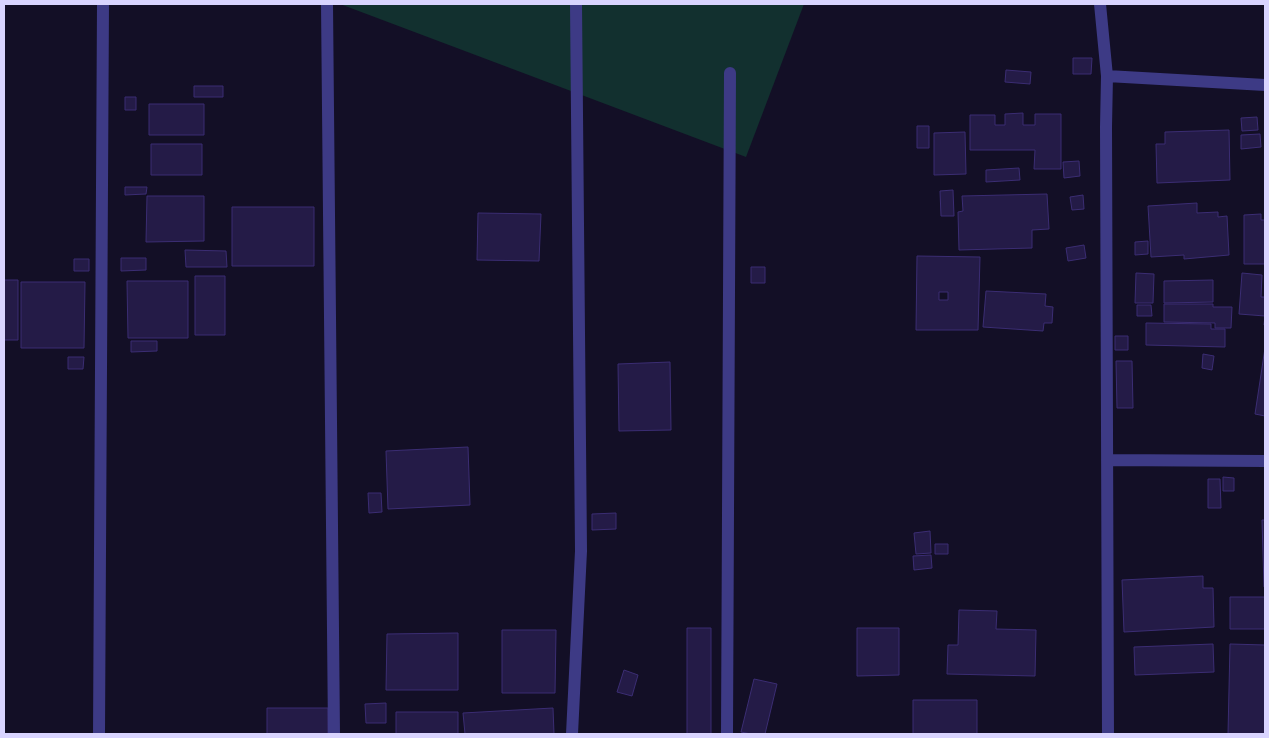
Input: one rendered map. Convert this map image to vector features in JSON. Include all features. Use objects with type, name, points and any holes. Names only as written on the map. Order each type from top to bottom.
[{"type":"street","points":[[99,734],[104,4]]},
{"type":"street","points":[[327,4],[334,734]]},
{"type":"street","points":[[572,734],[581,551],[576,4]]},
{"type":"street","points":[[1100,4],[1107,76],[1108,734]]},
{"type":"street","points":[[726,734],[730,73]]},
{"type":"street","points":[[1107,76],[1265,85]]},
{"type":"street","points":[[1107,460],[1265,461]]},
{"type":"green space","points":[[340,4],[804,4],[746,157]]},
{"type":"building","points":[[1073,58],[1092,58],[1091,74],[1073,74]]},
{"type":"building","points":[[1006,70],[1031,72],[1030,84],[1005,82]]},
{"type":"building","points":[[194,86],[223,86],[223,97],[194,97]]},
{"type":"building","points":[[125,97],[136,97],[136,110],[125,110]]},
{"type":"building","points":[[149,104],[204,104],[204,135],[149,135]]},
{"type":"building","points":[[1023,113],[1023,125],[1035,125],[1035,114],[1061,114],[1061,169],[1034,169],[1035,150],[970,150],[970,115],[995,115],[995,125],[1005,125],[1005,114]]},
{"type":"building","points":[[1257,117],[1258,130],[1242,131],[1241,118]]},
{"type":"building","points":[[917,126],[929,126],[929,148],[917,148]]},
{"type":"building","points":[[1229,130],[1230,180],[1157,183],[1156,144],[1165,144],[1165,132]]},
{"type":"building","points":[[965,132],[966,174],[934,175],[934,133]]},
{"type":"building","points":[[1260,134],[1261,147],[1241,149],[1241,135]]},
{"type":"building","points":[[151,144],[202,144],[202,175],[151,175]]},
{"type":"building","points":[[1079,161],[1080,176],[1064,178],[1063,162]]},
{"type":"building","points":[[1019,168],[1020,180],[986,182],[986,170]]},
{"type":"building","points":[[125,187],[147,187],[146,194],[125,195]]},
{"type":"building","points":[[953,190],[954,216],[941,216],[940,191]]},
{"type":"building","points":[[1047,194],[1049,229],[1032,230],[1032,248],[959,250],[958,212],[963,211],[962,196]]},
{"type":"building","points":[[1083,195],[1084,209],[1072,210],[1070,197]]},
{"type":"building","points":[[147,196],[204,196],[204,241],[146,242]]},
{"type":"building","points":[[1197,203],[1197,213],[1218,212],[1218,217],[1227,216],[1229,255],[1184,259],[1184,255],[1151,257],[1148,206]]},
{"type":"building","points":[[232,207],[314,207],[314,266],[232,266]]},
{"type":"building","points":[[478,213],[541,214],[539,261],[477,260]]},
{"type":"building","points":[[1261,214],[1261,220],[1265,220],[1265,264],[1244,264],[1244,215]]},
{"type":"building","points":[[1148,241],[1148,254],[1135,255],[1135,242]]},
{"type":"building","points":[[1084,245],[1086,258],[1068,261],[1066,248]]},
{"type":"building","points":[[185,250],[226,251],[227,267],[186,267]]},
{"type":"building","points":[[917,256],[980,257],[978,330],[916,330]],"holes":[[[939,292],[948,292],[948,300],[939,300]]]},
{"type":"building","points":[[121,258],[146,258],[146,270],[121,271]]},
{"type":"building","points":[[74,259],[89,259],[89,271],[74,271]]},
{"type":"building","points":[[751,267],[765,267],[765,283],[751,283]]},
{"type":"building","points":[[1136,273],[1154,274],[1153,303],[1135,303]]},
{"type":"building","points":[[1242,273],[1262,275],[1261,297],[1265,297],[1265,316],[1239,314]]},
{"type":"building","points":[[195,276],[225,276],[225,335],[195,335]]},
{"type":"building","points":[[4,280],[18,280],[18,340],[4,340]]},
{"type":"building","points":[[1213,280],[1213,302],[1164,303],[1164,281]]},
{"type":"building","points":[[127,281],[188,281],[188,338],[128,338]]},
{"type":"building","points":[[21,282],[85,282],[84,348],[21,348]]},
{"type":"building","points":[[986,291],[1046,294],[1045,306],[1053,307],[1052,323],[1044,323],[1043,331],[983,327]]},
{"type":"building","points":[[1164,304],[1213,304],[1213,307],[1232,307],[1231,328],[1215,328],[1215,323],[1164,322]]},
{"type":"building","points":[[1137,305],[1151,305],[1152,316],[1137,316]]},
{"type":"building","points":[[1146,323],[1211,324],[1211,329],[1225,329],[1225,347],[1146,345]]},
{"type":"building","points":[[1115,336],[1128,336],[1128,350],[1115,350]]},
{"type":"building","points":[[131,341],[157,341],[157,351],[131,352]]},
{"type":"building","points":[[1265,348],[1265,416],[1255,414]]},
{"type":"building","points":[[1203,354],[1214,356],[1212,370],[1202,368]]},
{"type":"building","points":[[68,357],[84,357],[83,369],[68,369]]},
{"type":"building","points":[[1116,361],[1132,361],[1133,408],[1117,408]]},
{"type":"building","points":[[670,362],[671,430],[619,431],[618,364]]},
{"type":"building","points":[[468,447],[470,505],[388,509],[386,451]]},
{"type":"building","points":[[1223,477],[1234,478],[1234,491],[1223,491]]},
{"type":"building","points":[[1208,479],[1220,479],[1221,508],[1208,508]]},
{"type":"building","points":[[368,493],[381,493],[382,512],[369,513]]},
{"type":"building","points":[[616,513],[616,529],[592,530],[592,514]]},
{"type":"building","points":[[1262,520],[1265,520],[1265,587],[1264,587]]},
{"type":"building","points":[[930,531],[931,553],[916,554],[914,533]]},
{"type":"building","points":[[935,544],[948,544],[948,554],[935,554]]},
{"type":"building","points":[[931,555],[932,568],[914,570],[913,556]]},
{"type":"building","points":[[1203,576],[1203,588],[1213,588],[1214,627],[1124,632],[1122,580]]},
{"type":"building","points":[[1230,597],[1265,597],[1265,629],[1230,629]]},
{"type":"building","points":[[959,610],[997,611],[996,629],[1036,630],[1035,676],[947,674],[948,645],[958,645]]},
{"type":"building","points":[[687,628],[711,628],[711,734],[687,734]]},
{"type":"building","points":[[857,628],[899,628],[899,675],[857,676]]},
{"type":"building","points":[[502,630],[556,630],[555,693],[502,693]]},
{"type":"building","points":[[458,633],[458,690],[386,690],[387,634]]},
{"type":"building","points":[[1213,644],[1214,672],[1135,675],[1134,647]]},
{"type":"building","points":[[1230,644],[1265,645],[1265,734],[1228,734]]},
{"type":"building","points":[[624,670],[638,675],[632,696],[617,692]]},
{"type":"building","points":[[754,679],[777,684],[765,734],[741,732]]},
{"type":"building","points":[[913,700],[977,700],[977,734],[913,734]]},
{"type":"building","points":[[386,703],[386,723],[366,723],[365,704]]},
{"type":"building","points":[[267,708],[328,708],[328,734],[267,734]]},
{"type":"building","points":[[553,708],[554,734],[465,734],[463,713]]},
{"type":"building","points":[[396,712],[458,712],[458,734],[396,734]]}]
